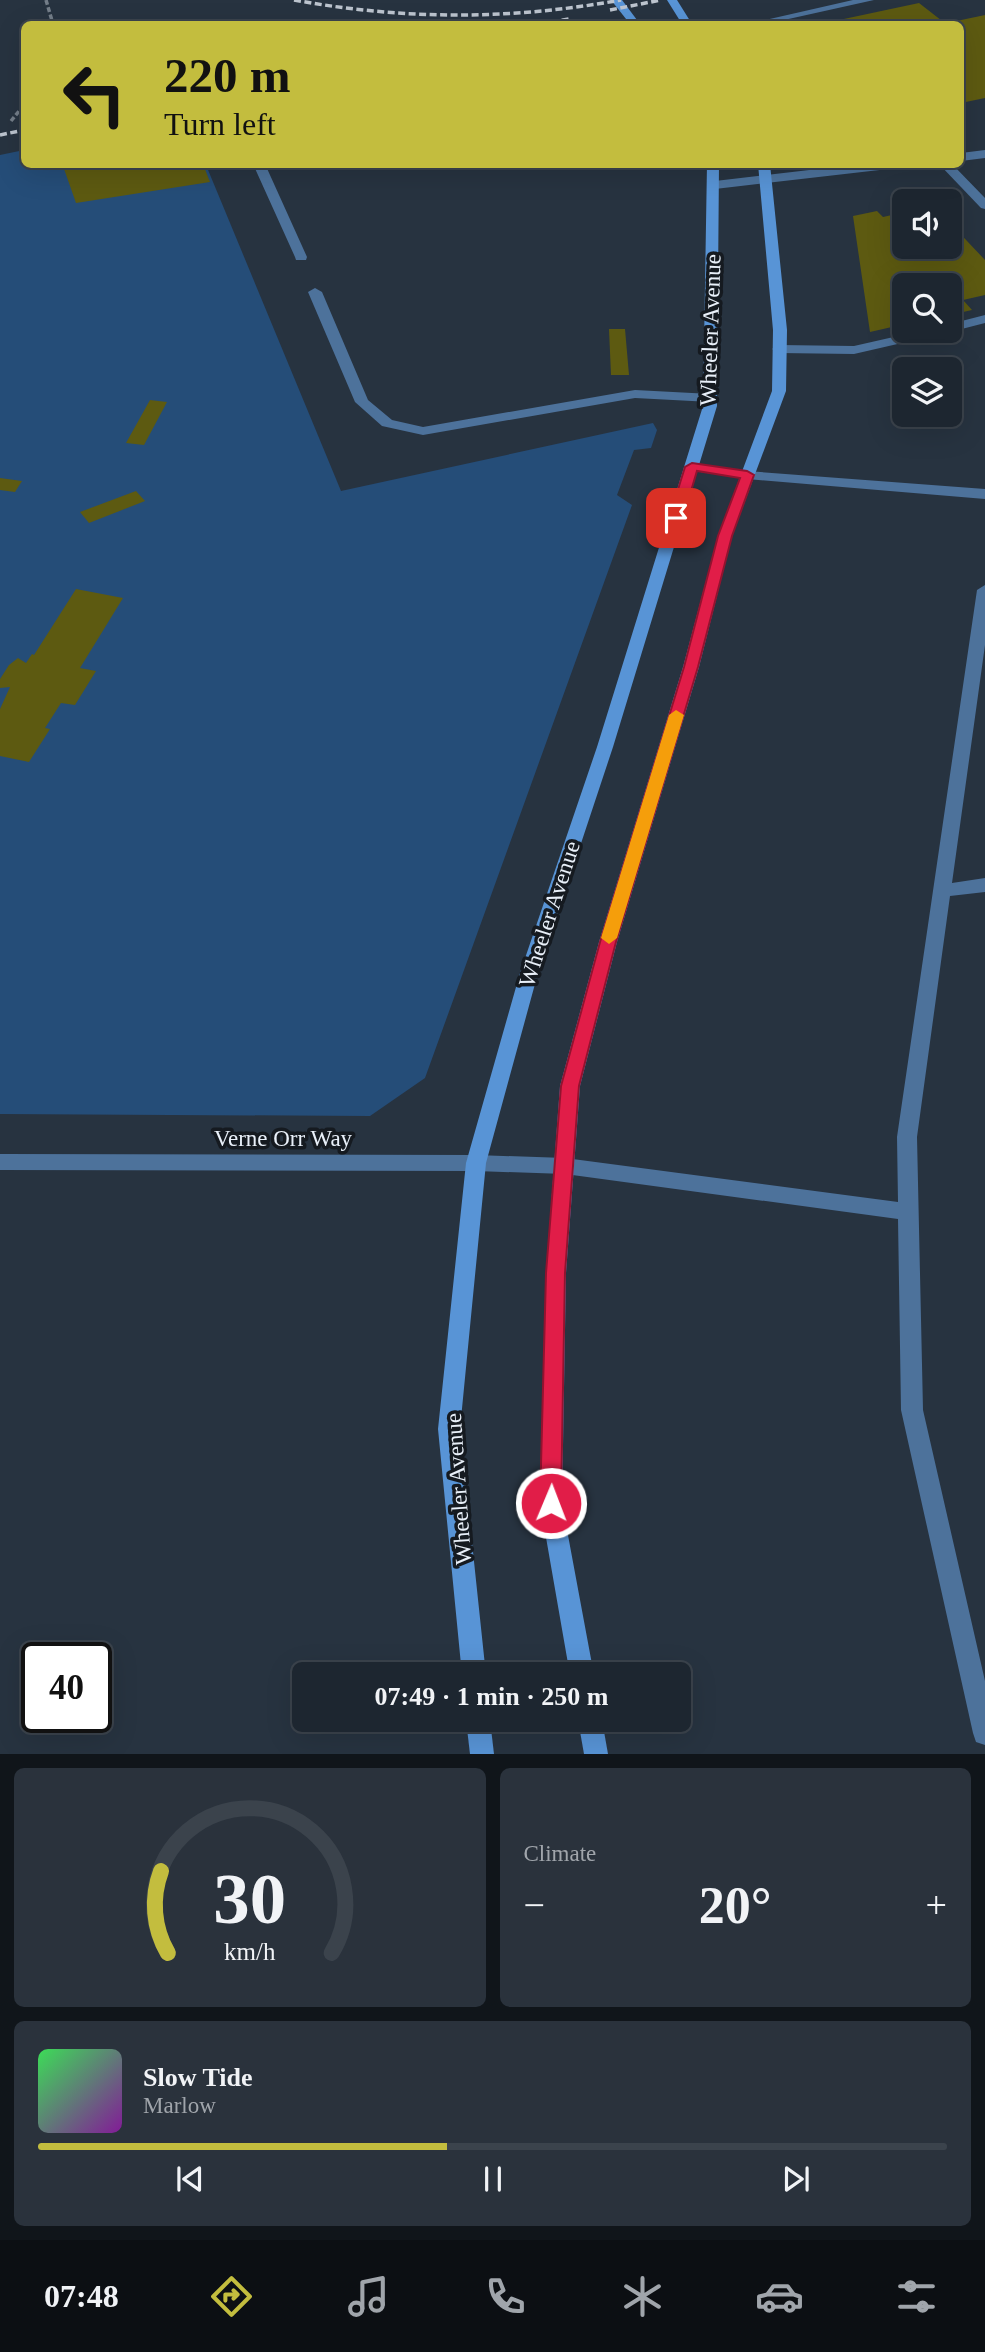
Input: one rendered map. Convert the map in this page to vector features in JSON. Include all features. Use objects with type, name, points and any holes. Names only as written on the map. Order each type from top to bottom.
[{"type":"street","points":[[616,0],[633,21]]},
{"type":"street","points":[[672,0],[685,21]]},
{"type":"street","points":[[768,21],[869,0]]},
{"type":"street","points":[[964,157],[985,154]]},
{"type":"street","points":[[261,168],[301,257]]},
{"type":"street","name":"Wheeler Avenue","points":[[473,1662],[449,1429],[476,1163],[529,973],[605,747],[711,398],[713,168]]},
{"type":"street","points":[[715,185],[766,172],[832,168]]},
{"type":"street","points":[[949,168],[985,205]]},
{"type":"street","points":[[580,1662],[551,1503],[556,1273],[570,1086],[601,968],[691,667],[725,536],[779,391],[779,349],[766,172]]},
{"type":"street","points":[[315,292],[362,402],[387,423],[423,431],[635,394],[711,398]]},
{"type":"street","points":[[962,325],[985,320]]},
{"type":"street","points":[[779,349],[854,350],[892,341]]},
{"type":"street","points":[[692,467],[747,475],[985,494]]},
{"type":"street","points":[[985,590],[907,1137],[912,1410],[985,1734]]},
{"type":"street","points":[[942,891],[985,885]]},
{"type":"street","name":"Verne Orr Way","points":[[0,1162],[476,1163],[565,1166],[908,1212]]},
{"type":"street","points":[[479,1732],[482,1754]]},
{"type":"street","points":[[592,1732],[596,1754]]},
{"type":"path","points":[[47,0],[52,21]]},
{"type":"path","points":[[11,121],[21,109]]},
{"type":"shaded area","points":[[21,151],[21,168],[207,168],[341,491],[653,423],[657,430],[651,448],[634,450],[617,495],[632,505],[425,1078],[370,1116],[0,1114],[0,155]]},
{"type":"building","points":[[919,3],[942,21],[834,21]]},
{"type":"building","points":[[985,15],[985,98],[964,102],[964,21],[956,21]]},
{"type":"building","points":[[64,168],[205,168],[210,182],[76,203]]},
{"type":"building","points":[[877,211],[883,217],[892,215],[892,259],[962,259],[962,236],[985,260],[985,295],[963,300],[972,310],[962,312],[962,273],[892,273],[892,327],[870,332],[853,216]]},
{"type":"building","points":[[609,329],[625,329],[629,375],[611,375]]},
{"type":"building","points":[[150,400],[167,402],[144,445],[126,443]]},
{"type":"building","points":[[0,478],[22,481],[15,492],[0,490]]},
{"type":"building","points":[[136,491],[145,501],[89,523],[80,512]]},
{"type":"building","points":[[76,589],[123,598],[80,668],[96,671],[75,705],[61,703],[45,728],[50,729],[29,762],[0,756],[0,709],[10,687],[0,688],[0,679],[9,665],[18,658],[26,663],[32,654],[34,655]]},
{"type":"railway","points":[[294,0],[376,11],[457,15],[539,11],[621,0]]},
{"type":"railway","points":[[610,10],[661,0]]},
{"type":"railway","points":[[558,21],[569,19]]},
{"type":"railway","points":[[0,135],[21,131]]},
{"type":"slow traffic","points":[[609,938],[676,715]]},
{"type":"route","points":[[551,1503],[556,1273],[570,1086],[608,942],[691,667],[725,536],[747,475],[692,467],[676,518]]}]
